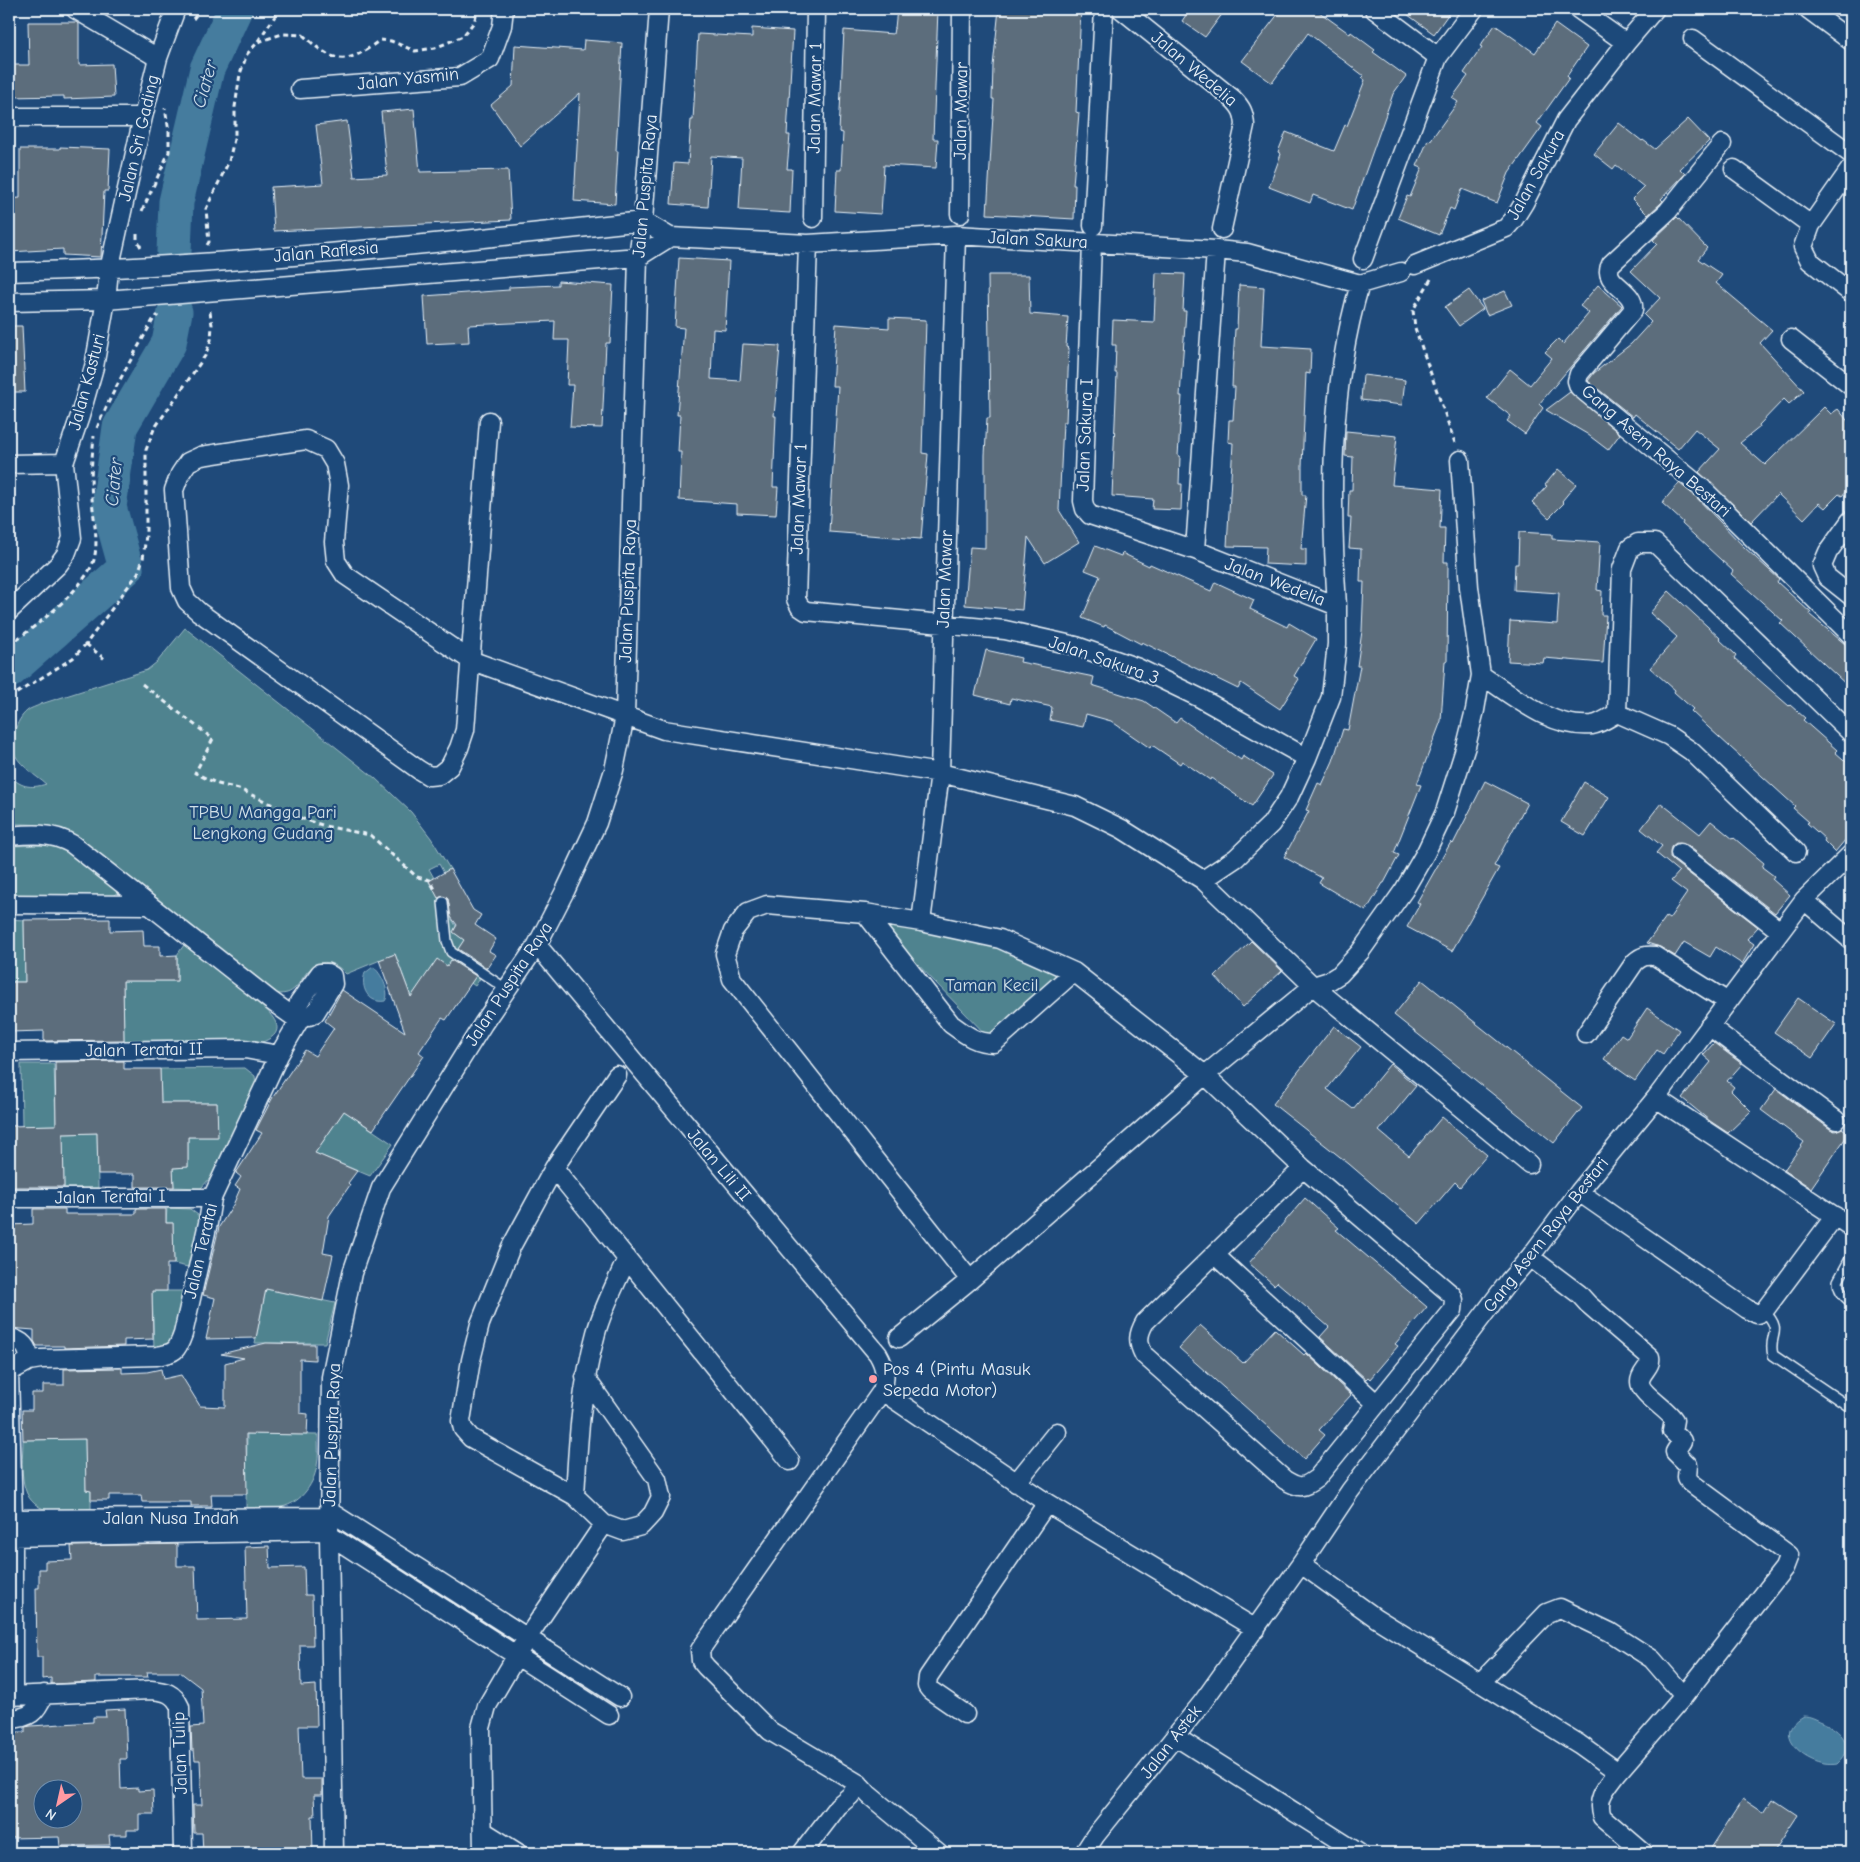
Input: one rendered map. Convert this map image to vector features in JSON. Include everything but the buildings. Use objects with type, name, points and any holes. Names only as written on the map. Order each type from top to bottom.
[{"type":"street","points":[[75,9],[158,58]]},
{"type":"street","name":"Jalan Sri Gading","points":[[106,300],[109,270],[143,118],[158,58],[176,9]]},
{"type":"street","name":"Jalan Yasmin","points":[[300,89],[460,77],[490,59],[502,26],[504,9]]},
{"type":"street","name":"Jalan Puspita Raya","points":[[334,1853],[329,1523],[331,1377],[352,1273],[381,1188],[482,1024],[537,945],[596,823],[614,770],[625,716],[638,257],[643,221],[659,9]]},
{"type":"street","name":"Jalan Mawar 1","points":[[813,218],[816,9]]},
{"type":"street","name":"Jalan Mawar","points":[[960,214],[962,9]]},
{"type":"street","name":"Jalan Sakura I","points":[[1104,9],[1092,234],[1084,509],[1090,515],[1195,550]]},
{"type":"street","name":"Jalan Wedelia","points":[[1121,9],[1233,99],[1244,113],[1245,125],[1222,229]]},
{"type":"street","points":[[1374,9],[1438,57]]},
{"type":"street","points":[[1363,259],[1438,57],[1474,9]]},
{"type":"street","points":[[1578,9],[1626,43]]},
{"type":"street","name":"Jalan Sakura","points":[[643,221],[670,237],[808,244],[956,235],[1092,234],[1247,254],[1360,284],[1408,269],[1506,228],[1514,219],[1566,120],[1655,9]]},
{"type":"street","points":[[1808,9],[1851,41]]},
{"type":"street","points":[[1693,39],[1851,154]]},
{"type":"street","points":[[9,117],[143,118]]},
{"type":"street","name":"Gang Asem Raya Bestari","points":[[1722,144],[1668,211],[1611,264],[1608,271],[1609,277],[1630,296],[1634,303],[1633,310],[1579,374],[1577,381],[1579,386],[1702,488],[1851,635]]},
{"type":"street","points":[[1734,169],[1810,225]]},
{"type":"street","points":[[1849,176],[1810,225],[1803,247],[1810,261],[1851,293]]},
{"type":"street","name":"Jalan Raflesia","points":[[9,272],[109,270],[452,242],[643,221]]},
{"type":"street","name":"Jalan Mawar","points":[[921,922],[940,773],[956,235]]},
{"type":"street","points":[[638,257],[670,237]]},
{"type":"street","name":"Jalan Mawar 1","points":[[808,244],[797,604],[806,611],[943,623]]},
{"type":"street","points":[[1195,550],[1216,250]]},
{"type":"street","name":"Jalan Raflesia","points":[[9,302],[106,300],[638,257]]},
{"type":"street","points":[[1338,606],[1333,547],[1336,412],[1341,364],[1360,284]]},
{"type":"street","name":"Jalan Kasturi","points":[[9,611],[58,565],[66,554],[72,538],[64,463],[94,367],[106,300]]},
{"type":"street","points":[[1791,339],[1851,386]]},
{"type":"street","points":[[489,421],[470,660],[465,730],[460,748],[450,766],[439,775],[429,776],[199,612],[187,601],[181,588],[174,490],[180,474],[188,462],[201,456],[306,440],[326,449],[336,464],[339,486],[334,542],[336,561],[344,575],[470,660],[664,730],[940,773],[1075,806],[1122,829],[1203,880],[1313,986],[1529,1164]]},
{"type":"street","points":[[899,1338],[970,1280],[1205,1075],[1313,986],[1329,981],[1340,974],[1360,952],[1404,890],[1426,852],[1445,812],[1475,710],[1481,675],[1469,587],[1460,460]]},
{"type":"street","points":[[9,464],[64,463]]},
{"type":"street","points":[[1851,520],[1828,552],[1822,566],[1827,577],[1851,596]]},
{"type":"street","points":[[1617,713],[1622,568],[1630,548],[1638,543],[1655,543],[1851,733]]},
{"type":"street","name":"Jalan Wedelia","points":[[1195,550],[1338,606],[1337,644],[1331,696],[1290,797],[1271,824],[1236,858],[1203,880]]},
{"type":"street","name":"Jalan Sakura 3","points":[[943,623],[1004,630],[1076,646],[1138,668],[1200,698],[1307,758]]},
{"type":"street","points":[[1481,675],[1538,712],[1566,724],[1594,725],[1617,713]]},
{"type":"street","points":[[1617,713],[1669,736],[1691,751],[1796,852]]},
{"type":"street","name":"Jalan Teratai","points":[[9,836],[46,835],[72,844],[148,905],[301,1017],[280,1055],[212,1198],[183,1334],[176,1349],[170,1354],[157,1356],[41,1359],[29,1361],[9,1372],[11,1519]]},
{"type":"street","points":[[1680,853],[1780,931]]},
{"type":"street","name":"Gang Asem Raya Bestari","points":[[1256,1629],[1350,1491],[1503,1289],[1656,1098],[1804,900],[1851,854]]},
{"type":"street","points":[[1804,900],[1851,940]]},
{"type":"street","points":[[9,904],[148,905]]},
{"type":"street","points":[[970,1280],[732,979],[725,954],[733,931],[748,912],[767,905],[865,913],[921,922],[1000,939],[1074,972],[1205,1075],[1303,1168],[1448,1290],[1454,1300],[1453,1310],[1317,1478],[1307,1486],[1300,1487],[1285,1480],[1144,1355],[1138,1338],[1145,1322],[1303,1168]]},
{"type":"street","points":[[865,913],[952,1024],[970,1038],[982,1043],[994,1043],[1074,972]]},
{"type":"street","name":"Jalan Lili II","points":[[537,945],[878,1354],[886,1372],[882,1391]]},
{"type":"street","points":[[1586,1034],[1635,962],[1640,957],[1647,955],[1655,956],[1728,1002]]},
{"type":"street","points":[[1709,1026],[1836,1120]]},
{"type":"street","name":"Jalan Teratai II","points":[[9,1052],[245,1049],[280,1055]]},
{"type":"street","points":[[585,1378],[657,1479],[660,1497],[653,1513],[641,1526],[623,1531],[604,1524],[575,1496],[471,1438],[463,1429],[461,1421],[471,1360],[480,1324],[511,1247],[554,1168],[617,1075]]},
{"type":"street","points":[[1656,1098],[1851,1227]]},
{"type":"street","points":[[554,1168],[790,1461]]},
{"type":"street","points":[[1579,1192],[1752,1312],[1761,1313],[1835,1216]]},
{"type":"street","name":"Jalan Teratai I","points":[[9,1198],[212,1198]]},
{"type":"street","points":[[1215,1255],[1377,1404]]},
{"type":"street","points":[[1530,1257],[1579,1294],[1588,1304],[1650,1356],[1650,1363],[1640,1380],[1641,1385],[1651,1398],[1674,1420],[1672,1431],[1682,1441],[1675,1452],[1688,1465],[1687,1477],[1690,1482],[1789,1555],[1784,1568],[1684,1696],[1601,1794],[1599,1804],[1602,1817],[1644,1853]]},
{"type":"street","points":[[575,1496],[580,1416],[585,1378],[596,1331],[627,1258]]},
{"type":"street","points":[[9,1338],[22,1342],[27,1348],[29,1361]]},
{"type":"street","points":[[929,1850],[869,1796],[859,1784],[770,1731],[701,1661],[700,1650],[882,1391],[1047,1503],[1256,1629]]},
{"type":"street","points":[[1016,1483],[1056,1432]]},
{"type":"street","points":[[965,1714],[930,1690],[926,1681],[1047,1503]]},
{"type":"street","points":[[11,1519],[11,1537]]},
{"type":"street","name":"Jalan Nusa Indah","points":[[11,1519],[329,1523]]},
{"type":"street","points":[[329,1523],[527,1638],[620,1697]]},
{"type":"street","points":[[329,1523],[516,1655],[609,1715]]},
{"type":"street","name":"Jalan Nusa Indah","points":[[11,1537],[329,1523]]},
{"type":"street","points":[[483,1853],[481,1728],[486,1706],[527,1638],[604,1524]]},
{"type":"street","name":"Jalan Tulip","points":[[11,1537],[11,1696],[151,1690],[166,1691],[177,1699],[180,1707],[183,1853]]},
{"type":"street","points":[[1302,1564],[1376,1618],[1579,1744],[1618,1772]]},
{"type":"street","points":[[1481,1682],[1547,1613],[1560,1608],[1610,1632],[1652,1659],[1684,1696]]},
{"type":"street","name":"Jalan Astek","points":[[1084,1853],[1095,1836],[1176,1736],[1256,1629]]},
{"type":"street","points":[[9,1718],[31,1714],[38,1708],[44,1694]]},
{"type":"street","points":[[1176,1736],[1359,1853]]},
{"type":"street","points":[[802,1853],[838,1806],[850,1796],[859,1784]]},
{"type":"street","points":[[483,1831],[518,1853]]},
{"type":"lane","points":[[442,902],[450,952],[506,989]]},
{"type":"lane","points":[[1851,1257],[1838,1281],[1841,1291],[1851,1302]]},
{"type":"lane","points":[[1764,1311],[1774,1322],[1775,1327],[1771,1350],[1773,1355],[1851,1408]]},
{"type":"path","points":[[190,25],[200,9]]},
{"type":"path","points":[[203,251],[209,242],[206,209],[229,161],[235,136],[240,74],[247,54],[258,42],[280,9]]},
{"type":"path","points":[[258,42],[282,34],[303,35],[319,50],[333,57],[348,59],[364,53],[380,40],[392,41],[415,51],[435,48],[463,36],[474,22],[478,9]]},
{"type":"path","points":[[140,215],[169,152],[169,131],[165,104]]},
{"type":"path","points":[[137,227],[137,240],[146,253]]},
{"type":"path","points":[[1450,252],[1413,310],[1415,328],[1422,352],[1434,380],[1460,460]]},
{"type":"path","points":[[9,698],[73,658],[86,644],[138,573],[146,535],[146,450],[154,429],[205,356],[211,340],[212,325],[210,312],[202,307]]},
{"type":"path","points":[[9,644],[59,607],[87,574],[95,557],[96,537],[91,472],[94,436],[104,412],[131,360],[153,320],[163,309]]},
{"type":"path","points":[[86,644],[106,660]]},
{"type":"path","points":[[142,684],[213,739],[195,773],[218,784],[239,789],[304,819],[325,826],[370,834],[417,877],[430,880],[442,902]]},
{"type":"green space","name":"TPBU Mangga Pari Lengkong Gudang","points":[[185,628],[375,778],[411,812],[431,838],[450,869],[444,873],[439,864],[429,869],[434,878],[429,882],[456,926],[453,932],[464,940],[458,949],[464,953],[459,961],[466,966],[471,958],[487,968],[475,986],[437,960],[411,997],[395,954],[346,974],[337,966],[327,962],[317,964],[307,972],[293,990],[278,994],[70,833],[40,825],[9,824],[9,774],[17,782],[26,786],[46,784],[25,767],[13,750],[13,738],[17,725],[23,715],[28,710],[41,704],[147,670],[157,662]]},
{"type":"green space","points":[[53,845],[65,848],[119,892],[112,897],[9,897],[9,846]]},
{"type":"green space","points":[[9,919],[24,920],[25,982],[9,982]]},
{"type":"green space","name":"Taman Kecil","points":[[879,924],[945,932],[1005,949],[1061,974],[990,1039]]},
{"type":"green space","points":[[184,945],[264,1007],[276,1023],[277,1028],[273,1036],[260,1043],[124,1041],[123,981],[177,981],[177,955]]},
{"type":"green space","points":[[21,1064],[54,1064],[56,1125],[22,1126]]},
{"type":"green space","points":[[245,1068],[255,1076],[256,1086],[211,1177],[201,1188],[174,1187],[173,1168],[188,1167],[188,1137],[217,1137],[217,1103],[161,1103],[160,1069]]},
{"type":"green space","points":[[344,1111],[393,1144],[370,1176],[315,1153]]},
{"type":"green space","points":[[97,1133],[98,1188],[64,1188],[63,1134]]},
{"type":"green space","points":[[167,1208],[190,1209],[198,1215],[199,1221],[188,1267],[174,1264],[173,1223],[166,1223]]},
{"type":"green space","points":[[266,1289],[335,1303],[325,1343],[255,1343]]},
{"type":"green space","points":[[152,1291],[183,1291],[174,1336],[166,1345],[154,1348]]},
{"type":"green space","points":[[247,1434],[318,1435],[317,1466],[312,1481],[304,1494],[292,1503],[277,1508],[246,1508]]},
{"type":"green space","points":[[85,1439],[86,1490],[91,1491],[91,1510],[55,1511],[44,1509],[35,1504],[25,1489],[23,1479],[23,1440]]},
{"type":"water","points":[[373,967],[379,973],[386,988],[387,997],[385,1001],[374,1000],[365,989],[365,973]]},
{"type":"water","points":[[1803,1716],[1829,1725],[1844,1739],[1846,1750],[1837,1763],[1827,1763],[1805,1755],[1791,1741],[1789,1732],[1793,1724]]},
{"type":"waterway","name":"Ciater","points":[[174,252],[176,202],[207,69],[235,9]]},
{"type":"waterway","name":"Ciater","points":[[9,671],[126,568],[109,507],[120,427],[169,343],[175,312]]},
{"type":"place","name":"Pos 4 (Pintu Masuk Sepeda Motor)","points":[[873,1379]]}]
